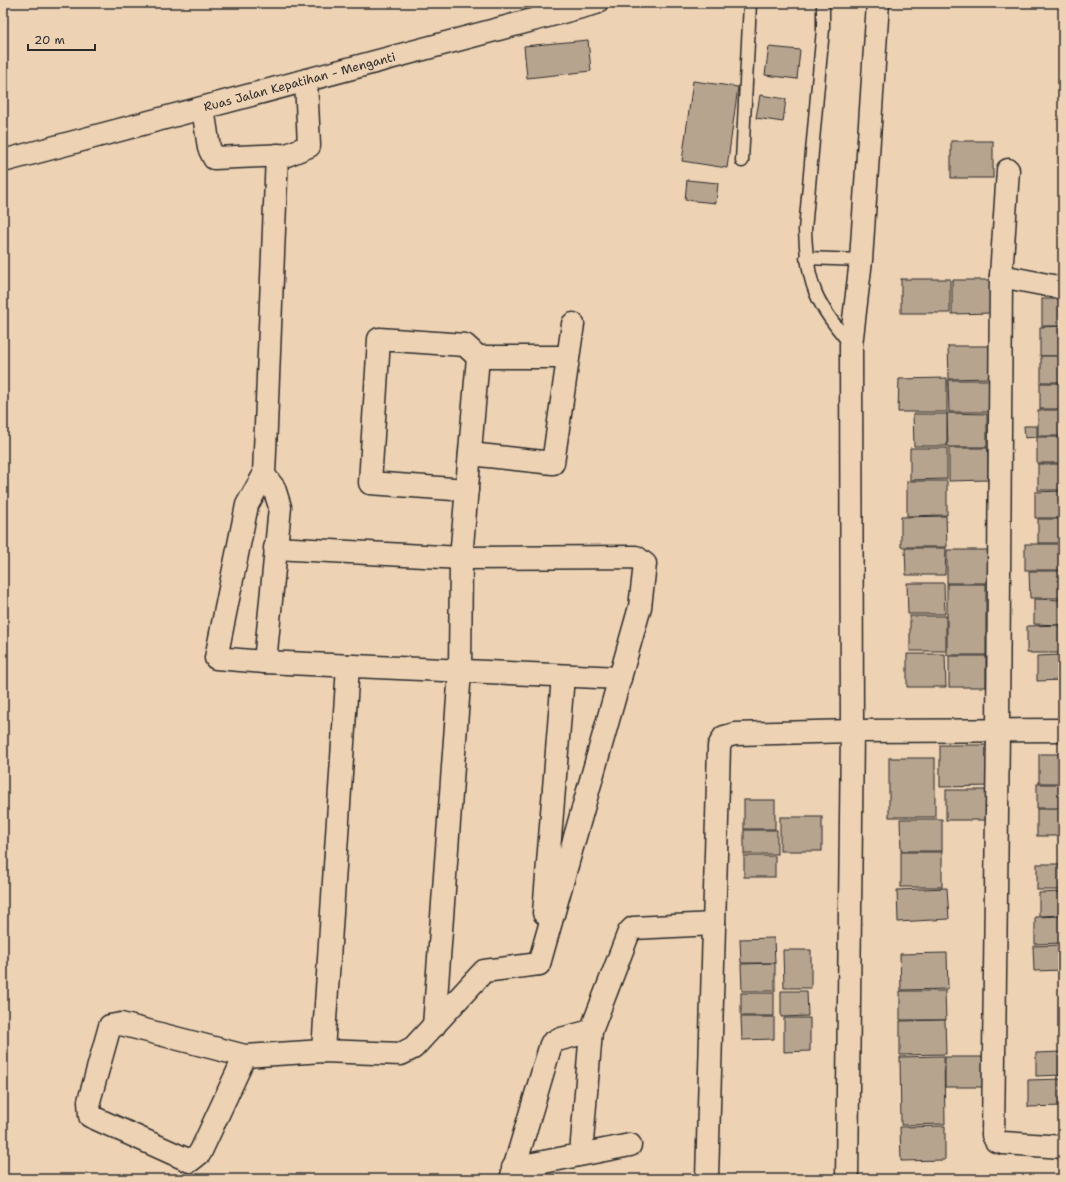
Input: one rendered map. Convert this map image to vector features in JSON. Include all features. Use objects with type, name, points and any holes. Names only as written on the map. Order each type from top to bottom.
[{"type":"street","name":"Ruas Jalan Kepatihan - Menganti","points":[[3,162],[596,3]]},
{"type":"street","points":[[847,1179],[852,731],[851,345],[861,260],[878,3]]},
{"type":"street","points":[[204,108],[209,148],[214,158],[287,154],[308,146],[306,80]]},
{"type":"street","points":[[277,155],[264,475],[247,505],[216,658],[265,662],[620,678]]},
{"type":"street","points":[[1008,170],[1001,276],[998,730],[993,1135],[996,1141],[1003,1143],[1063,1147]]},
{"type":"street","points":[[1001,276],[1063,288]]},
{"type":"street","points":[[470,454],[553,463],[573,324]]},
{"type":"street","points":[[467,490],[370,483],[379,339],[465,346],[478,357],[568,357]]},
{"type":"street","points":[[434,1026],[460,671],[461,558],[478,357]]},
{"type":"street","points":[[264,475],[274,488],[280,507],[265,662]]},
{"type":"street","points":[[275,548],[461,558],[636,557],[645,564],[641,600],[539,964]]},
{"type":"street","points":[[323,1051],[348,666]]},
{"type":"street","points":[[539,964],[563,676]]},
{"type":"street","points":[[707,1179],[719,746],[724,737],[735,734],[852,731],[1063,730]]},
{"type":"street","points":[[581,1154],[591,1031],[628,936],[633,928],[714,924]]},
{"type":"street","points":[[245,1056],[200,1153],[190,1161],[90,1116],[89,1101],[110,1026],[121,1024],[245,1056],[323,1051],[401,1054],[413,1048],[484,971],[539,964]]},
{"type":"street","points":[[512,1173],[551,1044],[557,1040],[591,1031]]},
{"type":"street","points":[[512,1173],[581,1154],[630,1145]]},
{"type":"lane","points":[[742,161],[750,3]]},
{"type":"lane","points":[[823,3],[823,30],[805,230],[806,258],[809,276],[816,297],[831,321],[851,345]]},
{"type":"lane","points":[[806,258],[861,260]]},
{"type":"building","points":[[988,3],[1044,3],[1044,6],[988,5]]},
{"type":"building","points":[[588,40],[591,71],[527,78],[524,46]]},
{"type":"building","points":[[769,47],[800,50],[797,79],[765,75]]},
{"type":"building","points":[[693,81],[738,87],[727,168],[682,161]]},
{"type":"building","points":[[760,95],[786,99],[783,122],[756,118]]},
{"type":"building","points":[[951,141],[993,141],[993,178],[951,178]]},
{"type":"building","points":[[687,180],[718,183],[716,203],[685,200]]},
{"type":"building","points":[[901,279],[950,279],[950,313],[901,313]]},
{"type":"building","points":[[952,280],[991,280],[992,313],[952,314]]},
{"type":"building","points":[[1042,299],[1063,299],[1063,326],[1042,326]]},
{"type":"building","points":[[1063,326],[1063,356],[1040,356],[1040,327]]},
{"type":"building","points":[[948,346],[989,346],[989,378],[949,379]]},
{"type":"building","points":[[1041,356],[1063,356],[1063,382],[1041,382]]},
{"type":"building","points":[[947,378],[947,412],[898,412],[899,379]]},
{"type":"building","points":[[948,380],[989,380],[989,412],[949,412]]},
{"type":"building","points":[[1040,383],[1063,383],[1063,409],[1040,409]]},
{"type":"building","points":[[1038,410],[1063,410],[1063,436],[1038,436]]},
{"type":"building","points":[[947,413],[987,414],[987,447],[948,447]]},
{"type":"building","points":[[913,414],[947,414],[947,446],[914,446]]},
{"type":"building","points":[[1024,426],[1037,426],[1037,437],[1025,438]]},
{"type":"building","points":[[1037,437],[1063,437],[1063,463],[1037,463]]},
{"type":"building","points":[[910,448],[947,448],[947,479],[910,480]]},
{"type":"building","points":[[949,448],[988,448],[988,480],[949,481]]},
{"type":"building","points":[[1038,464],[1063,464],[1063,490],[1038,490]]},
{"type":"building","points":[[907,481],[947,481],[947,515],[907,516]]},
{"type":"building","points":[[1063,491],[1063,518],[1035,518],[1035,492]]},
{"type":"building","points":[[946,516],[947,547],[901,547],[901,517]]},
{"type":"building","points":[[1038,519],[1063,519],[1063,543],[1038,543]]},
{"type":"building","points":[[1025,544],[1062,544],[1062,570],[1025,570]]},
{"type":"building","points":[[905,548],[946,548],[945,575],[906,575]]},
{"type":"building","points":[[947,550],[989,550],[990,583],[947,583]]},
{"type":"building","points":[[1029,571],[1063,571],[1063,598],[1030,598]]},
{"type":"building","points":[[907,583],[944,583],[945,614],[908,614]]},
{"type":"building","points":[[947,584],[986,584],[986,655],[947,655]]},
{"type":"building","points":[[1034,599],[1061,600],[1061,625],[1034,624]]},
{"type":"building","points":[[910,616],[946,616],[946,651],[910,651]]},
{"type":"building","points":[[1063,625],[1063,653],[1027,653],[1027,626]]},
{"type":"building","points":[[907,654],[945,654],[946,687],[907,687]]},
{"type":"building","points":[[1063,655],[1063,680],[1037,681],[1037,656]]},
{"type":"building","points":[[949,656],[986,656],[986,687],[949,687]]},
{"type":"building","points":[[940,745],[991,745],[991,786],[940,787]]},
{"type":"building","points":[[1039,754],[1063,754],[1063,783],[1039,783]]},
{"type":"building","points":[[889,758],[935,758],[935,817],[889,817]]},
{"type":"building","points":[[1037,784],[1063,784],[1063,808],[1037,808]]},
{"type":"building","points":[[946,790],[986,790],[986,820],[946,820]]},
{"type":"building","points":[[744,800],[775,800],[775,829],[744,829]]},
{"type":"building","points":[[1037,809],[1063,809],[1063,836],[1037,836]]},
{"type":"building","points":[[780,817],[822,817],[822,851],[780,851]]},
{"type":"building","points":[[900,819],[942,819],[942,851],[901,851]]},
{"type":"building","points":[[744,830],[777,830],[777,854],[744,854]]},
{"type":"building","points":[[901,852],[942,852],[942,887],[901,887]]},
{"type":"building","points":[[744,856],[775,856],[775,877],[744,877]]},
{"type":"building","points":[[1037,864],[1063,864],[1063,890],[1037,890]]},
{"type":"building","points":[[947,888],[949,919],[898,922],[897,890]]},
{"type":"building","points":[[1063,892],[1063,915],[1039,916],[1039,893]]},
{"type":"building","points":[[1063,916],[1063,943],[1035,944],[1035,917]]},
{"type":"building","points":[[774,938],[775,963],[741,963],[740,939]]},
{"type":"building","points":[[1063,945],[1063,970],[1034,971],[1033,946]]},
{"type":"building","points":[[783,950],[811,950],[811,988],[784,988]]},
{"type":"building","points":[[947,953],[948,989],[901,990],[900,954]]},
{"type":"building","points":[[775,963],[775,991],[742,991],[741,964]]},
{"type":"building","points":[[781,991],[807,991],[808,1016],[781,1017]]},
{"type":"building","points":[[900,991],[945,991],[946,1020],[900,1020]]},
{"type":"building","points":[[741,993],[774,993],[774,1016],[741,1016]]},
{"type":"building","points":[[741,1017],[774,1017],[774,1039],[742,1040]]},
{"type":"building","points":[[784,1018],[810,1018],[810,1051],[784,1052]]},
{"type":"building","points":[[945,1020],[946,1054],[900,1055],[900,1021]]},
{"type":"building","points":[[1063,1052],[1063,1075],[1036,1076],[1036,1053]]},
{"type":"building","points":[[944,1056],[945,1124],[901,1125],[900,1057]]},
{"type":"building","points":[[945,1057],[988,1057],[989,1087],[945,1087]]},
{"type":"building","points":[[1063,1079],[1063,1106],[1028,1107],[1028,1080]]},
{"type":"building","points":[[945,1126],[945,1160],[901,1161],[900,1127]]}]
